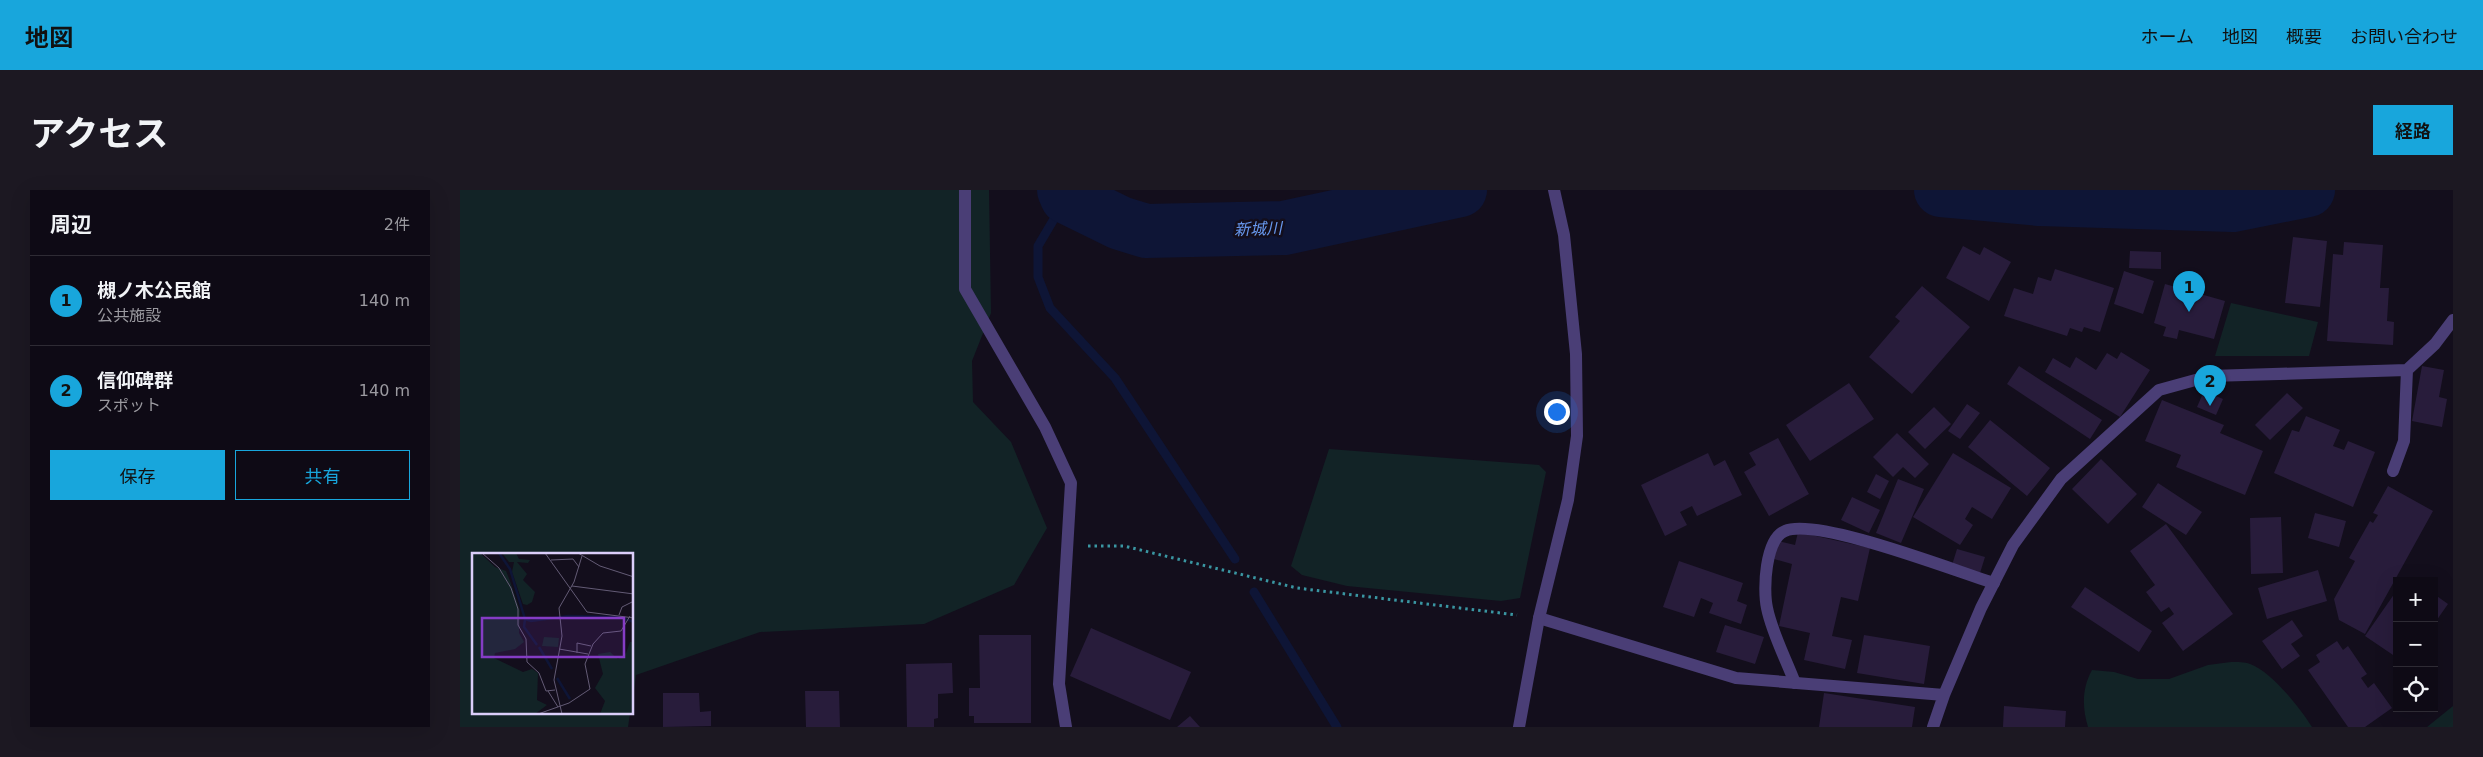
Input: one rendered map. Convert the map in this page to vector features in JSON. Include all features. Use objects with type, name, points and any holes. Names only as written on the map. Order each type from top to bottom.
[{"type":"street","points":[[965,190],[965,289],[1045,427],[1070,483],[1058,684],[1066,727]]},
{"type":"street","points":[[1519,727],[1539,618],[1568,500],[1577,436],[1576,354],[1564,235],[1554,190]]},
{"type":"street","points":[[1933,727],[1944,695],[2013,545],[2061,480],[2159,390],[2210,376],[2407,370],[2435,344],[2453,320]]},
{"type":"street","points":[[2393,471],[2404,441],[2407,370]]},
{"type":"street","points":[[1795,683],[1766,607],[1767,565],[1770,549],[1776,538],[1785,531],[1804,528],[1832,531],[1994,583]]},
{"type":"street","points":[[1539,618],[1736,678],[1944,695]]},
{"type":"path","points":[[1067,546],[1124,546],[1297,588],[1539,618]]},
{"type":"shaded area","points":[[460,190],[989,190],[991,313],[972,361],[973,402],[1011,442],[1047,528],[1014,585],[924,624],[760,632],[636,675],[634,691],[634,553],[472,553],[472,714],[630,714],[628,727],[460,727]]},
{"type":"shaded area","points":[[2231,303],[2318,322],[2309,356],[2215,356]]},
{"type":"shaded area","points":[[1329,449],[1539,465],[1546,472],[1520,598],[1501,601],[1347,586],[1302,575],[1291,566]]},
{"type":"shaded area","points":[[2231,662],[2250,664],[2276,682],[2312,727],[2088,727],[2084,698],[2086,684],[2092,670],[2114,672],[2138,679],[2169,679],[2208,665]]},
{"type":"shaded area","points":[[2453,706],[2453,727],[2427,727]]},
{"type":"building","points":[[2293,237],[2327,241],[2320,307],[2285,303]]},
{"type":"building","points":[[2344,242],[2383,245],[2380,288],[2389,288],[2387,321],[2394,322],[2393,345],[2327,341],[2333,254],[2343,255]]},
{"type":"building","points":[[1963,246],[1980,255],[1984,247],[2011,262],[1989,301],[1946,278]]},
{"type":"building","points":[[2130,251],[2161,252],[2161,269],[2129,268]]},
{"type":"building","points":[[2055,269],[2114,288],[2100,332],[2084,327],[2082,332],[2070,328],[2067,336],[2004,316],[2014,288],[2033,294],[2038,277],[2051,281]]},
{"type":"building","points":[[2124,271],[2154,281],[2143,314],[2114,304]]},
{"type":"building","points":[[2165,284],[2225,301],[2214,339],[2179,330],[2177,339],[2163,336],[2166,327],[2154,323]]},
{"type":"building","points":[[1922,286],[1970,327],[1912,394],[1869,357],[1900,321],[1895,317]]},
{"type":"building","points":[[2121,352],[2150,370],[2120,417],[2045,372],[2053,358],[2070,368],[2076,357],[2096,370],[2107,353],[2117,359]]},
{"type":"building","points":[[2019,366],[2102,420],[2090,439],[2007,384]]},
{"type":"building","points":[[2422,366],[2444,370],[2439,397],[2447,399],[2442,427],[2412,421]]},
{"type":"building","points":[[1849,383],[1874,419],[1810,461],[1786,425]]},
{"type":"building","points":[[2204,391],[2223,399],[2216,415],[2197,407]]},
{"type":"building","points":[[2287,393],[2303,408],[2270,440],[2255,425]]},
{"type":"building","points":[[2162,400],[2224,425],[2220,433],[2263,451],[2245,495],[2176,467],[2181,455],[2145,441]]},
{"type":"building","points":[[1967,404],[1980,413],[1960,439],[1948,431]]},
{"type":"building","points":[[1934,407],[1951,424],[1925,449],[1908,432]]},
{"type":"building","points":[[2306,416],[2340,430],[2333,446],[2344,450],[2348,441],[2375,452],[2353,507],[2274,473],[2292,430],[2299,432]]},
{"type":"building","points":[[1990,420],[2050,468],[2027,496],[1968,447]]},
{"type":"building","points":[[1897,433],[1929,464],[1915,478],[1903,467],[1893,477],[1873,457]]},
{"type":"building","points":[[1778,438],[1809,494],[1769,516],[1744,472],[1756,465],[1749,453]]},
{"type":"building","points":[[1708,453],[1714,466],[1725,460],[1742,495],[1697,516],[1692,506],[1680,512],[1687,525],[1665,536],[1641,485]]},
{"type":"building","points":[[1953,453],[2011,488],[1992,519],[1972,507],[1965,519],[1973,525],[1960,545],[1913,517]]},
{"type":"building","points":[[2101,459],[2137,494],[2108,524],[2072,489]]},
{"type":"building","points":[[1876,474],[1889,481],[1880,499],[1867,492]]},
{"type":"building","points":[[1898,479],[1924,489],[1901,543],[1876,533]]},
{"type":"building","points":[[2158,483],[2202,512],[2186,535],[2142,507]]},
{"type":"building","points":[[2388,486],[2433,511],[2397,577],[2393,577],[2393,583],[2365,634],[2339,620],[2334,599],[2355,561],[2349,558],[2370,521],[2373,523],[2378,515],[2373,513]]},
{"type":"building","points":[[1852,497],[1880,510],[1869,533],[1841,520]]},
{"type":"building","points":[[2315,513],[2346,521],[2339,547],[2308,538]]},
{"type":"building","points":[[2281,517],[2283,573],[2251,574],[2250,518]]},
{"type":"building","points":[[2166,524],[2233,614],[2183,651],[2162,623],[2174,614],[2169,607],[2161,612],[2146,592],[2155,585],[2130,551]]},
{"type":"building","points":[[1798,532],[1870,548],[1858,601],[1841,597],[1832,636],[1852,640],[1845,669],[1804,660],[1810,633],[1779,626],[1792,564],[1774,559],[1778,541],[1795,545]]},
{"type":"building","points":[[1957,549],[1985,557],[1980,573],[1952,565]]},
{"type":"building","points":[[1679,561],[1743,583],[1737,601],[1747,605],[1741,624],[1709,613],[1713,603],[1701,598],[1694,617],[1663,607]]},
{"type":"building","points":[[2318,570],[2327,601],[2267,619],[2258,588]]},
{"type":"building","points":[[2085,587],[2152,631],[2139,652],[2071,607]]},
{"type":"building","points":[[2393,596],[2393,655],[2365,636]]},
{"type":"building","points":[[2438,597],[2448,604],[2438,618]]},
{"type":"building","points":[[2292,620],[2303,636],[2291,644],[2300,656],[2282,669],[2262,641]]},
{"type":"building","points":[[1725,625],[1764,637],[1755,664],[1716,652]]},
{"type":"building","points":[[1091,628],[1191,672],[1170,720],[1070,676]]},
{"type":"building","points":[[979,635],[1031,635],[1031,723],[974,723],[974,716],[969,716],[969,688],[980,688]]},
{"type":"building","points":[[1864,635],[1930,646],[1924,684],[1857,673]]},
{"type":"building","points":[[2337,641],[2343,650],[2348,646],[2367,674],[2361,678],[2368,688],[2374,683],[2392,708],[2365,727],[2348,727],[2308,670],[2320,662],[2316,655]]},
{"type":"building","points":[[952,663],[953,693],[938,694],[938,718],[934,719],[934,727],[907,727],[906,664]]},
{"type":"building","points":[[805,691],[839,691],[840,727],[806,727]]},
{"type":"building","points":[[663,693],[699,693],[700,712],[711,711],[711,726],[663,727]]},
{"type":"building","points":[[1824,693],[1915,707],[1912,727],[1819,727]]},
{"type":"building","points":[[2004,706],[2066,711],[2065,727],[2003,727]]},
{"type":"building","points":[[1190,716],[1200,727],[1177,727]]},
{"type":"waterway","name":"新城川","points":[[1064,190],[1067,197],[1120,223],[1146,231],[1284,228],[1460,190]]},
{"type":"waterway","name":"新城川","points":[[1941,190],[2040,199],[2233,205],[2308,190]]},
{"type":"waterway","points":[[1067,197],[1038,246],[1038,277],[1050,308],[1115,378],[1235,559]]},
{"type":"waterway","points":[[1254,592],[1337,727]]},
{"type":"place","name":"槻ノ木公民館","points":[[2189,312]]},
{"type":"place","name":"信仰碑群","points":[[2210,406]]}]
